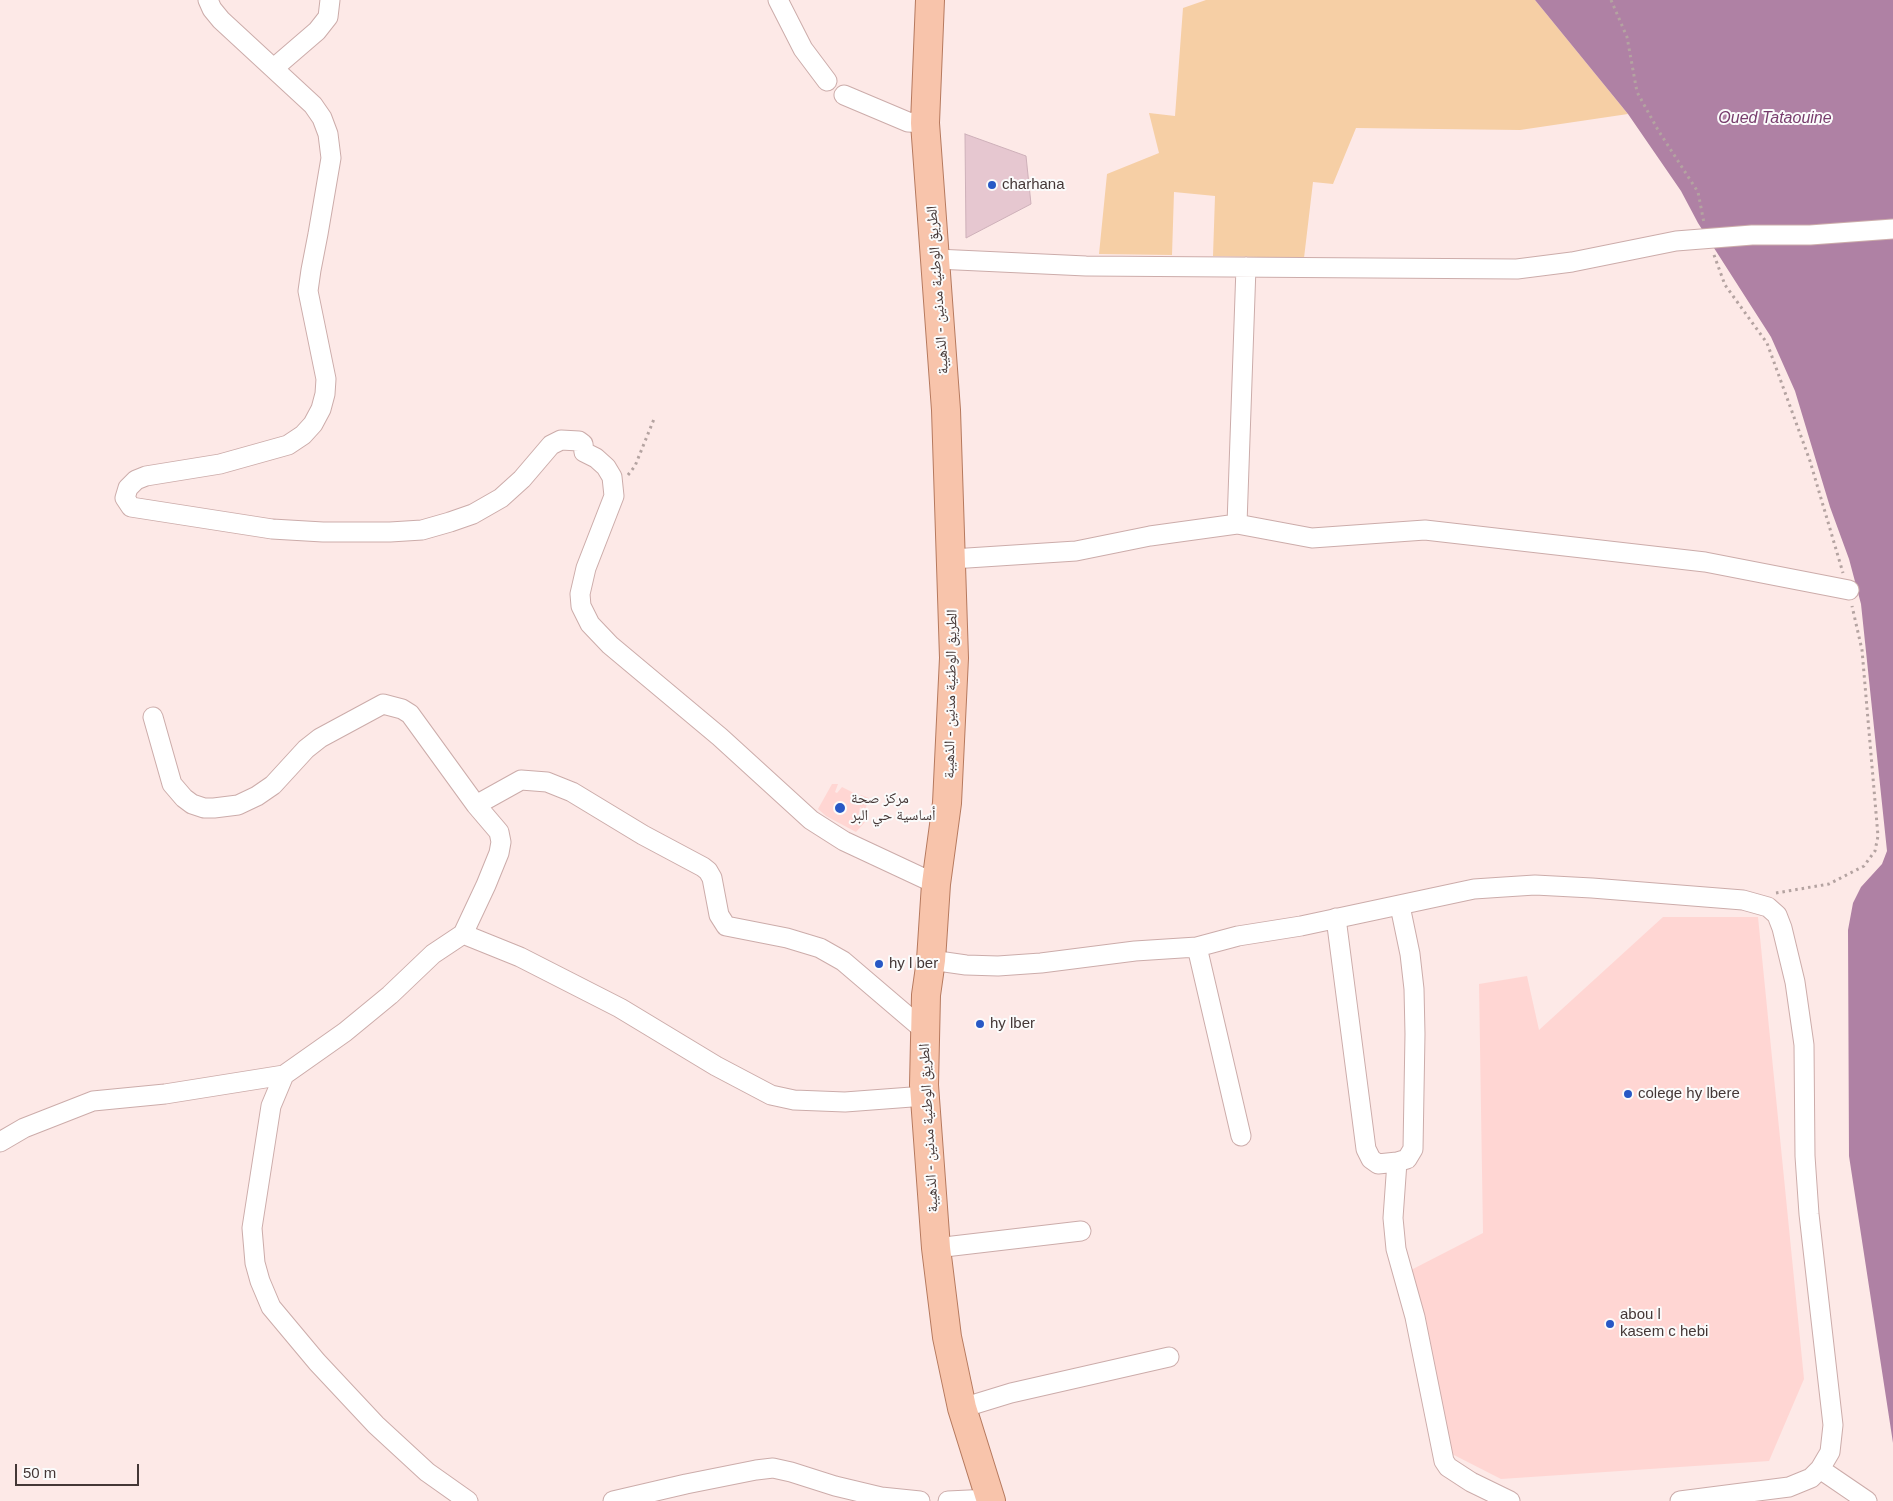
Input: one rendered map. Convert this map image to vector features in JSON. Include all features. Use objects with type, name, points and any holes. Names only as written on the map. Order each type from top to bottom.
[{"type":"main road","name":"الطريق الوطنية مدنين - الذهيبة","points":[[930,0],[925,123],[946,410],[954,658],[948,804],[936,884],[931,960],[926,995],[925,1096],[936,1248],[947,1337],[962,1408],[991,1500]]},
{"type":"street","points":[[208,0],[212,9],[221,20],[313,105],[322,118],[328,134],[330,158],[308,291],[326,379],[325,394],[321,409],[313,424],[303,435],[288,445],[220,464],[146,476],[136,480],[128,488],[125,498],[131,506],[272,529],[323,532],[422,530],[473,514],[501,498],[522,479],[551,446],[561,440],[579,441],[583,444],[584,452],[596,458],[606,467],[612,477],[614,496],[586,568],[580,594],[581,606],[590,624],[610,645],[720,737],[811,820],[844,841],[936,884]]},
{"type":"street","points":[[274,68],[317,31],[328,17],[330,0]]},
{"type":"street","points":[[778,0],[803,49],[827,81]]},
{"type":"street","points":[[844,96],[908,122],[925,123]]},
{"type":"street","points":[[936,259],[1086,266],[1517,269],[1572,262],[1676,241],[1752,235],[1810,235],[1893,229]]},
{"type":"street","points":[[1237,524],[1246,266]]},
{"type":"street","points":[[952,559],[1076,551],[1150,536],[1237,524],[1312,538],[1425,530],[1705,562],[1848,590]]},
{"type":"street","points":[[0,1142],[24,1128],[93,1101],[165,1094],[284,1075],[345,1032],[390,995],[433,954],[463,934],[492,871],[501,842],[499,832],[476,805],[410,714],[395,706],[383,704],[320,738],[306,749],[273,785],[257,796],[238,805],[214,808],[204,808],[192,804],[172,784],[153,717]]},
{"type":"street","points":[[476,805],[521,780],[547,782],[572,792],[708,872],[712,878],[719,915],[722,923],[726,926],[786,938],[820,948],[843,961],[925,1031]]},
{"type":"street","points":[[931,960],[990,966],[1041,963],[1135,951],[1197,946],[1238,936],[1400,906],[1474,889],[1535,885],[1743,900],[1768,907],[1777,915],[1790,958],[1804,1045],[1805,1156],[1808,1214],[1833,1425],[1830,1452],[1820,1469],[1810,1478],[1789,1486],[1680,1501]]},
{"type":"street","points":[[1336,918],[1366,1150],[1370,1159],[1378,1164],[1397,1162],[1407,1159],[1413,1149],[1416,1034],[1410,954],[1400,906]]},
{"type":"street","points":[[463,934],[520,957],[620,1008],[716,1066],[771,1095],[794,1100],[846,1102],[925,1096]]},
{"type":"street","points":[[1197,946],[1241,1136]]},
{"type":"street","points":[[284,1075],[271,1106],[252,1228],[255,1263],[271,1307],[317,1362],[376,1425],[427,1472],[468,1501]]},
{"type":"street","points":[[1397,1162],[1393,1218],[1396,1249],[1415,1316],[1444,1461],[1448,1467],[1471,1482],[1510,1501]]},
{"type":"street","points":[[936,1248],[1081,1231]]},
{"type":"street","points":[[962,1408],[1011,1393],[1169,1357]]},
{"type":"street","points":[[623,1500],[773,1468],[881,1497],[920,1501]]},
{"type":"street","points":[[1820,1469],[1867,1501]]},
{"type":"street","points":[[948,1501],[991,1500]]},
{"type":"path","points":[[1611,0],[1627,37],[1637,92],[1658,130],[1698,192],[1708,239],[1726,285],[1767,343],[1810,460],[1848,590],[1862,650],[1878,836],[1875,852],[1864,866],[1829,884],[1743,900]]},
{"type":"path","points":[[614,496],[635,466],[654,419]]},
{"type":"shaded area","points":[[1206,0],[1535,0],[1628,114],[1520,130],[1356,128],[1333,184],[1313,182],[1304,258],[1213,256],[1215,196],[1174,192],[1172,255],[1099,254],[1107,174],[1159,153],[1149,113],[1175,116],[1183,8]]},
{"type":"shaded area","name":"مركز صحة أساسية حي البر","points":[[832,784],[838,784],[835,792],[837,793],[842,787],[856,794],[853,800],[857,802],[861,795],[869,798],[865,810],[860,807],[858,818],[865,822],[856,832],[826,816],[818,809]]},
{"type":"shaded area","name":"abou l kasem c hebi","points":[[1663,917],[1758,917],[1804,1379],[1769,1461],[1501,1479],[1450,1453],[1411,1270],[1483,1233],[1479,984],[1527,976],[1539,1030]]},
{"type":"water","name":"Oued Tataouine","points":[[1535,0],[1893,0],[1893,1443],[1849,1156],[1848,930],[1853,903],[1861,887],[1882,864],[1887,851],[1861,604],[1849,559],[1830,507],[1795,391],[1771,337],[1698,223],[1681,191],[1628,114]]},
{"type":"building","points":[[965,134],[1026,156],[1031,204],[966,238]]},
{"type":"place","name":"charhana","points":[[992,185]]},
{"type":"place","name":"مركز صحة أساسية حي البر","points":[[840,808]]},
{"type":"place","name":"hy l ber","points":[[879,964]]},
{"type":"place","name":"hy lber","points":[[980,1024]]},
{"type":"place","name":"colege hy lbere","points":[[1628,1094]]},
{"type":"place","name":"abou l kasem c hebi","points":[[1610,1324]]}]
